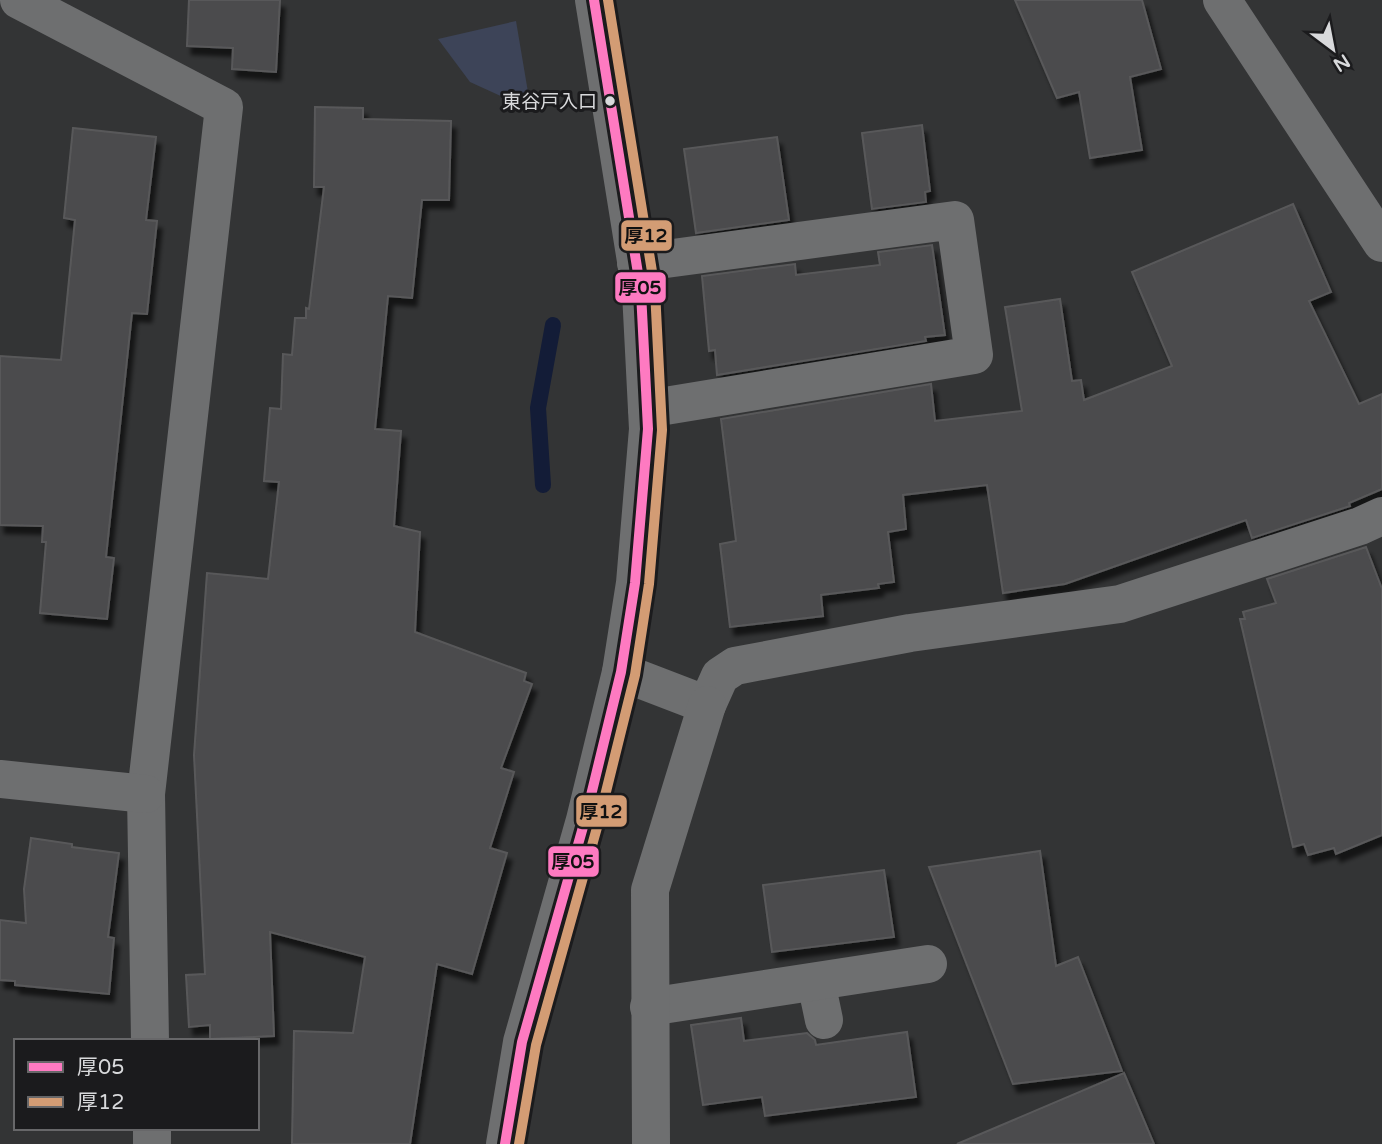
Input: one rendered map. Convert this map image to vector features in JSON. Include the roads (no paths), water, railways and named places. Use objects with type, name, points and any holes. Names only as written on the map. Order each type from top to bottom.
[{"type":"street","points":[[19,0],[224,107],[146,794],[150,1039]]},
{"type":"street","points":[[505,1144],[523,1042],[585,820],[621,672],[635,583],[648,429],[641,292],[594,0]]},
{"type":"street","points":[[1222,0],[1382,243]]},
{"type":"street","points":[[636,263],[955,220],[974,355],[647,409]]},
{"type":"street","points":[[651,1144],[650,890],[707,705],[720,676],[735,666],[910,634],[1120,604],[1360,526],[1382,516]]},
{"type":"street","points":[[621,672],[707,705]]},
{"type":"street","points":[[0,779],[146,794]]},
{"type":"street","points":[[649,1007],[928,964]]},
{"type":"street","points":[[816,982],[824,1020]]},
{"type":"waterway","points":[[543,485],[538,408],[553,325]]},
{"type":"place","name":"東谷戸入口","points":[[610,101]]}]
